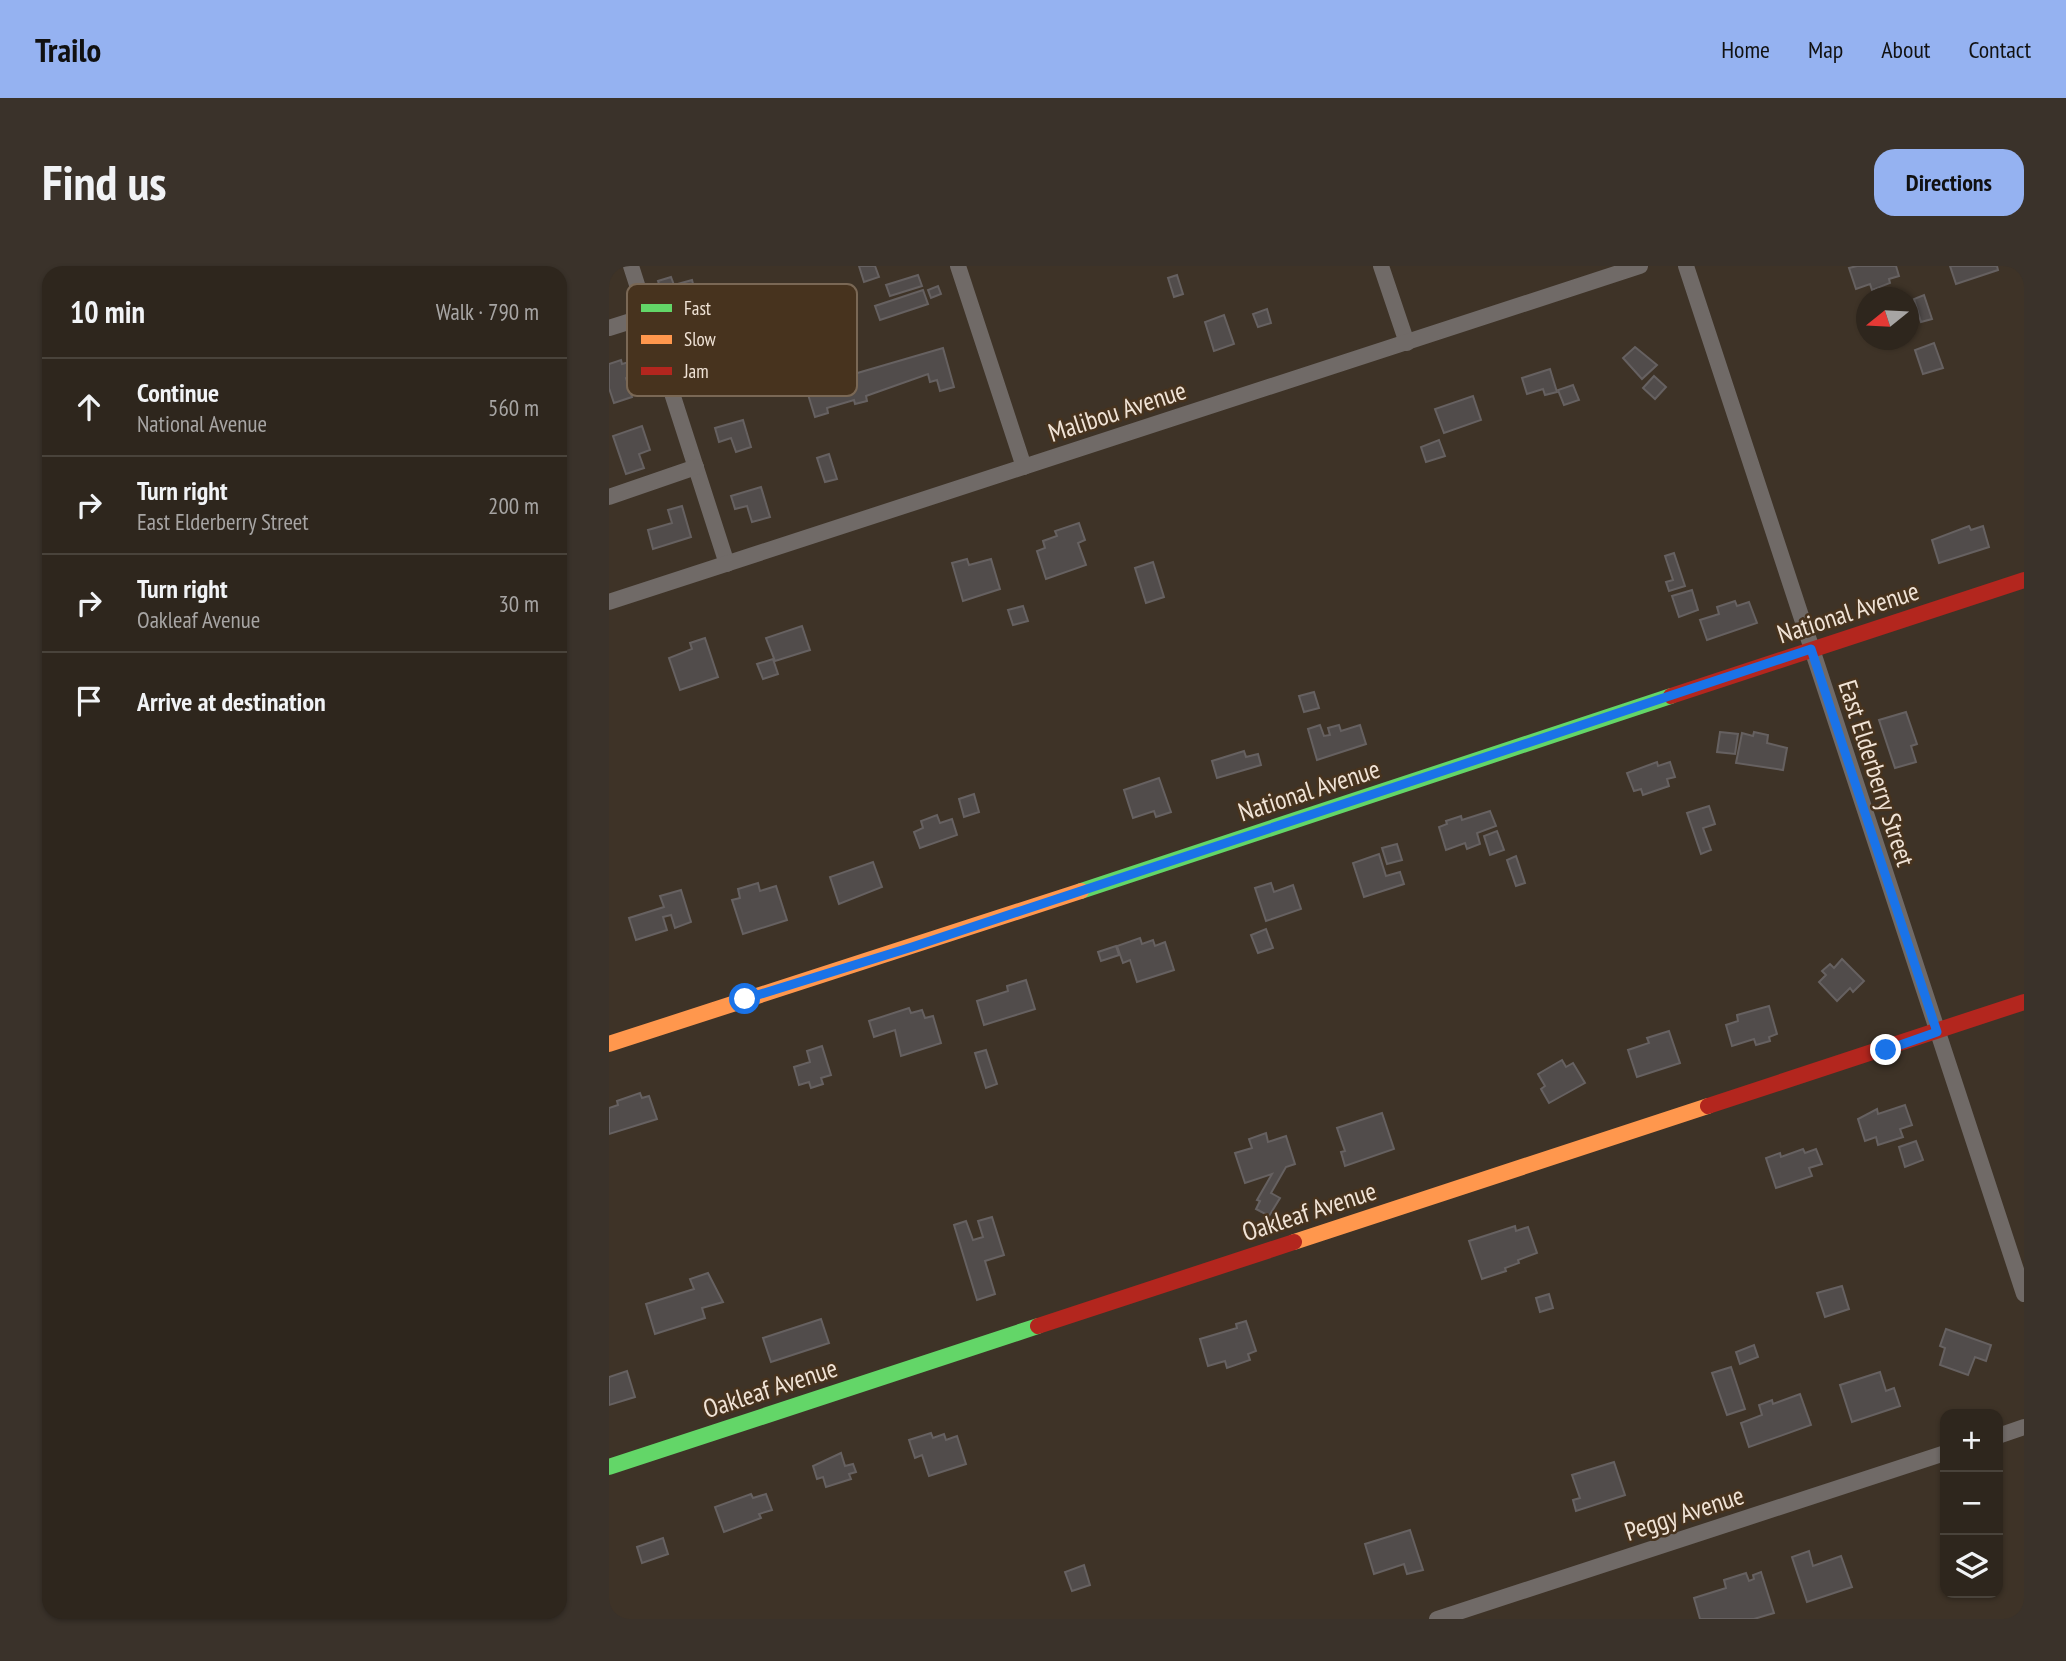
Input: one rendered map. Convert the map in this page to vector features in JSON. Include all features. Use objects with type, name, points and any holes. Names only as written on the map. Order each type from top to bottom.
[{"type":"street","points":[[631,266],[637,284]]},
{"type":"street","points":[[958,266],[1024,467]]},
{"type":"street","points":[[1381,266],[1406,343]]},
{"type":"street","name":"Malibou Avenue","points":[[609,602],[1640,266]]},
{"type":"street","name":"East Elderberry Street","points":[[1686,266],[2024,1294]]},
{"type":"street","points":[[609,328],[627,322]]},
{"type":"street","points":[[673,396],[727,564]]},
{"type":"street","points":[[609,497],[696,467]]},
{"type":"street","name":"National Avenue","points":[[609,1044],[912,947],[2024,580]]},
{"type":"street","name":"Oakleaf Avenue","points":[[609,1467],[2024,1002]]},
{"type":"street","points":[[2003,1434],[2024,1427]]},
{"type":"street","name":"Peggy Avenue","points":[[1437,1619],[1940,1455]]},
{"type":"building","points":[[859,266],[875,266],[879,277],[864,282]]},
{"type":"building","points":[[1896,266],[1899,276],[1889,279],[1890,283],[1880,287],[1871,287],[1870,284],[1856,289],[1849,268]]},
{"type":"building","points":[[1950,266],[1997,266],[1998,270],[1956,284]]},
{"type":"building","points":[[918,275],[922,286],[890,296],[886,285]]},
{"type":"building","points":[[1177,275],[1183,294],[1174,297],[1168,278]]},
{"type":"building","points":[[671,277],[674,284],[659,284],[658,281]]},
{"type":"building","points":[[692,280],[693,284],[678,284]]},
{"type":"building","points":[[938,286],[941,294],[931,298],[928,290]]},
{"type":"building","points":[[923,290],[928,304],[880,320],[875,306]]},
{"type":"building","points":[[1924,295],[1932,319],[1921,322],[1919,297]]},
{"type":"building","points":[[1267,309],[1271,323],[1258,327],[1253,314]]},
{"type":"building","points":[[1224,315],[1234,344],[1214,351],[1205,322]]},
{"type":"building","points":[[1934,343],[1943,368],[1923,374],[1915,350]]},
{"type":"building","points":[[1635,347],[1657,365],[1642,379],[1623,358]]},
{"type":"building","points":[[943,348],[954,387],[940,391],[937,380],[930,382],[928,374],[866,396],[867,401],[855,404],[854,400],[827,408],[828,413],[815,417],[808,396],[857,396],[857,373]]},
{"type":"building","points":[[621,360],[622,364],[627,363],[627,396],[632,397],[614,403],[609,388],[609,364]]},
{"type":"building","points":[[1550,369],[1557,392],[1545,395],[1543,389],[1527,394],[1522,378]]},
{"type":"building","points":[[1654,376],[1666,387],[1655,399],[1643,388]]},
{"type":"building","points":[[1573,385],[1579,400],[1564,405],[1558,390]]},
{"type":"building","points":[[1473,396],[1481,420],[1444,433],[1435,409]]},
{"type":"building","points":[[743,420],[751,447],[736,452],[731,438],[719,442],[715,428]]},
{"type":"building","points":[[642,426],[650,450],[639,454],[644,468],[626,474],[613,436]]},
{"type":"building","points":[[1439,440],[1445,456],[1426,462],[1421,447]]},
{"type":"building","points":[[829,454],[837,479],[825,482],[817,458]]},
{"type":"building","points":[[761,487],[770,517],[752,522],[747,506],[735,509],[731,496]]},
{"type":"building","points":[[682,506],[691,537],[653,549],[648,530],[672,523],[668,510]]},
{"type":"building","points":[[1079,523],[1085,540],[1078,543],[1086,565],[1046,579],[1037,551],[1045,548],[1043,541],[1057,536],[1055,531]]},
{"type":"building","points":[[1969,526],[1971,530],[1983,526],[1989,547],[1939,563],[1932,540]]},
{"type":"building","points":[[1674,553],[1685,586],[1669,591],[1666,582],[1673,580],[1665,556]]},
{"type":"building","points":[[967,559],[969,565],[991,559],[1000,589],[963,601],[952,563]]},
{"type":"building","points":[[1153,562],[1164,597],[1146,603],[1135,568]]},
{"type":"building","points":[[1692,590],[1698,610],[1679,617],[1672,596]]},
{"type":"building","points":[[1735,601],[1737,606],[1749,602],[1757,623],[1707,640],[1700,620],[1719,614],[1717,607]]},
{"type":"building","points":[[1023,606],[1028,621],[1013,625],[1008,610]]},
{"type":"building","points":[[802,626],[810,650],[775,661],[766,638]]},
{"type":"building","points":[[705,638],[718,677],[680,690],[669,658],[692,649],[690,643]]},
{"type":"building","points":[[773,659],[778,674],[763,679],[757,664]]},
{"type":"building","points":[[1314,692],[1319,708],[1304,712],[1299,696]]},
{"type":"building","points":[[1906,712],[1917,744],[1911,746],[1916,762],[1895,768],[1879,720]]},
{"type":"building","points":[[1320,725],[1324,736],[1330,735],[1328,728],[1339,725],[1341,731],[1360,725],[1366,744],[1317,760],[1308,729]]},
{"type":"building","points":[[1720,732],[1738,734],[1735,754],[1717,752]]},
{"type":"building","points":[[1754,732],[1768,735],[1767,743],[1787,748],[1783,770],[1736,763],[1742,733],[1753,736]]},
{"type":"building","points":[[1244,751],[1246,757],[1258,754],[1261,765],[1217,778],[1212,761]]},
{"type":"building","points":[[1657,762],[1658,766],[1670,762],[1675,777],[1667,779],[1669,786],[1643,795],[1641,789],[1634,791],[1627,773]]},
{"type":"building","points":[[1159,778],[1171,812],[1156,817],[1154,811],[1133,818],[1124,790]]},
{"type":"building","points":[[974,794],[979,812],[964,817],[959,799]]},
{"type":"building","points":[[1709,806],[1715,824],[1703,828],[1711,850],[1701,854],[1687,813]]},
{"type":"building","points":[[1490,811],[1496,826],[1477,833],[1480,844],[1467,849],[1465,843],[1446,850],[1439,827],[1447,824],[1446,821],[1461,816],[1462,820]]},
{"type":"building","points":[[937,815],[940,823],[952,819],[957,835],[920,848],[914,832],[923,828],[921,821]]},
{"type":"building","points":[[1497,831],[1504,850],[1490,855],[1484,836]]},
{"type":"building","points":[[1397,844],[1402,860],[1387,864],[1382,848]]},
{"type":"building","points":[[1379,854],[1386,876],[1400,872],[1404,884],[1364,897],[1353,863]]},
{"type":"building","points":[[1516,856],[1525,883],[1516,886],[1507,860]]},
{"type":"building","points":[[873,862],[882,887],[839,904],[830,877]]},
{"type":"building","points":[[758,883],[760,891],[776,886],[787,920],[743,934],[732,900],[740,898],[738,889]]},
{"type":"building","points":[[1271,883],[1274,892],[1293,885],[1301,909],[1266,921],[1255,888]]},
{"type":"building","points":[[681,890],[691,922],[675,928],[671,915],[663,917],[667,930],[636,940],[629,918],[664,907],[660,896]]},
{"type":"building","points":[[1266,929],[1273,948],[1258,953],[1251,935]]},
{"type":"building","points":[[1140,938],[1142,944],[1153,940],[1155,946],[1165,942],[1174,970],[1137,982],[1130,960],[1123,963],[1117,946]]},
{"type":"building","points":[[1116,946],[1119,955],[1101,961],[1098,952]]},
{"type":"building","points":[[1842,959],[1864,981],[1853,992],[1850,988],[1837,1001],[1819,982],[1826,975],[1822,971],[1830,964],[1834,968]]},
{"type":"building","points":[[1026,980],[1035,1009],[984,1025],[977,1001],[1008,991],[1007,986]]},
{"type":"building","points":[[1769,1006],[1777,1034],[1769,1037],[1770,1041],[1756,1045],[1754,1039],[1732,1046],[1726,1025],[1738,1021],[1737,1015]]},
{"type":"building","points":[[909,1008],[911,1013],[922,1010],[925,1018],[933,1016],[941,1043],[901,1056],[895,1030],[874,1037],[869,1021]]},
{"type":"building","points":[[1669,1031],[1680,1063],[1637,1077],[1628,1050],[1649,1043],[1647,1038]]},
{"type":"building","points":[[822,1046],[831,1075],[821,1078],[823,1084],[811,1088],[809,1082],[799,1085],[794,1067],[810,1062],[807,1051]]},
{"type":"building","points":[[986,1050],[997,1084],[986,1088],[975,1053]]},
{"type":"building","points":[[1562,1060],[1566,1067],[1573,1063],[1585,1083],[1549,1103],[1541,1089],[1545,1086],[1538,1074]]},
{"type":"building","points":[[640,1093],[642,1098],[649,1096],[657,1119],[609,1134],[609,1108],[618,1105],[617,1101]]},
{"type":"building","points":[[1905,1105],[1912,1125],[1900,1129],[1903,1137],[1878,1145],[1876,1137],[1865,1141],[1858,1119],[1877,1109],[1878,1114]]},
{"type":"building","points":[[1382,1113],[1394,1149],[1345,1166],[1341,1152],[1345,1151],[1337,1128]]},
{"type":"building","points":[[1266,1133],[1268,1142],[1286,1136],[1295,1164],[1286,1167],[1271,1193],[1280,1198],[1269,1216],[1256,1209],[1260,1201],[1257,1200],[1272,1174],[1245,1183],[1235,1153],[1252,1148],[1249,1139]]},
{"type":"building","points":[[1916,1141],[1923,1160],[1905,1167],[1899,1147]]},
{"type":"building","points":[[1803,1149],[1805,1153],[1816,1149],[1822,1164],[1809,1168],[1812,1176],[1776,1188],[1766,1158],[1780,1153],[1781,1157]]},
{"type":"building","points":[[992,1217],[1004,1255],[985,1261],[995,1294],[977,1300],[954,1225],[966,1221],[973,1240],[983,1237],[978,1221]]},
{"type":"building","points":[[1515,1226],[1516,1231],[1528,1227],[1537,1253],[1518,1260],[1519,1263],[1505,1268],[1506,1271],[1482,1279],[1469,1241]]},
{"type":"building","points":[[708,1273],[723,1302],[702,1308],[705,1318],[655,1334],[646,1304],[694,1289],[690,1279]]},
{"type":"building","points":[[1842,1286],[1849,1309],[1825,1317],[1817,1293]]},
{"type":"building","points":[[1549,1294],[1553,1308],[1540,1312],[1536,1298]]},
{"type":"building","points":[[821,1319],[829,1343],[771,1362],[763,1338]]},
{"type":"building","points":[[1246,1321],[1256,1351],[1248,1354],[1250,1360],[1227,1368],[1225,1361],[1208,1366],[1200,1339],[1237,1328],[1236,1324]]},
{"type":"building","points":[[1946,1329],[1991,1345],[1986,1361],[1975,1357],[1968,1375],[1940,1365],[1945,1348],[1940,1346]]},
{"type":"building","points":[[1754,1345],[1758,1357],[1740,1364],[1736,1352]]},
{"type":"building","points":[[1731,1367],[1745,1409],[1727,1415],[1712,1373]]},
{"type":"building","points":[[627,1371],[635,1397],[609,1405],[609,1377]]},
{"type":"building","points":[[1880,1372],[1886,1391],[1894,1388],[1900,1406],[1852,1422],[1840,1385]]},
{"type":"building","points":[[1800,1394],[1811,1425],[1749,1447],[1741,1423],[1762,1415],[1759,1405],[1772,1400],[1773,1404]]},
{"type":"building","points":[[931,1433],[933,1438],[944,1434],[946,1440],[957,1436],[966,1464],[929,1476],[922,1455],[915,1458],[909,1440]]},
{"type":"building","points":[[841,1453],[845,1466],[853,1464],[856,1472],[849,1474],[851,1479],[826,1487],[823,1477],[817,1479],[813,1466]]},
{"type":"building","points":[[1614,1462],[1625,1495],[1576,1511],[1573,1500],[1580,1498],[1572,1475]]},
{"type":"building","points":[[751,1494],[753,1498],[766,1494],[772,1510],[759,1514],[761,1518],[724,1532],[715,1507]]},
{"type":"building","points":[[1410,1530],[1423,1570],[1407,1574],[1404,1564],[1374,1574],[1365,1544]]},
{"type":"building","points":[[663,1538],[668,1554],[642,1563],[637,1547]]},
{"type":"building","points":[[1809,1551],[1813,1566],[1841,1556],[1852,1587],[1807,1602],[1792,1557]]},
{"type":"building","points":[[1084,1565],[1090,1585],[1072,1591],[1065,1572]]},
{"type":"building","points":[[1761,1572],[1774,1613],[1754,1619],[1700,1619],[1694,1598],[1726,1588],[1724,1580],[1746,1573],[1749,1581],[1754,1579],[1753,1575]]},
{"type":"traffic: fast","points":[[1081,891],[1671,696]]},
{"type":"traffic: fast","points":[[609,1467],[1038,1326]]},
{"type":"traffic: slow","points":[[609,1044],[1081,891]]},
{"type":"traffic: slow","points":[[1294,1242],[1708,1106]]},
{"type":"traffic: jam","points":[[1671,696],[2024,580]]},
{"type":"traffic: jam","points":[[1708,1106],[2024,1002]]},
{"type":"traffic: jam","points":[[1038,1326],[1294,1242]]},
{"type":"route","points":[[745,999],[912,947],[1811,649],[1937,1032],[1886,1050]]}]
